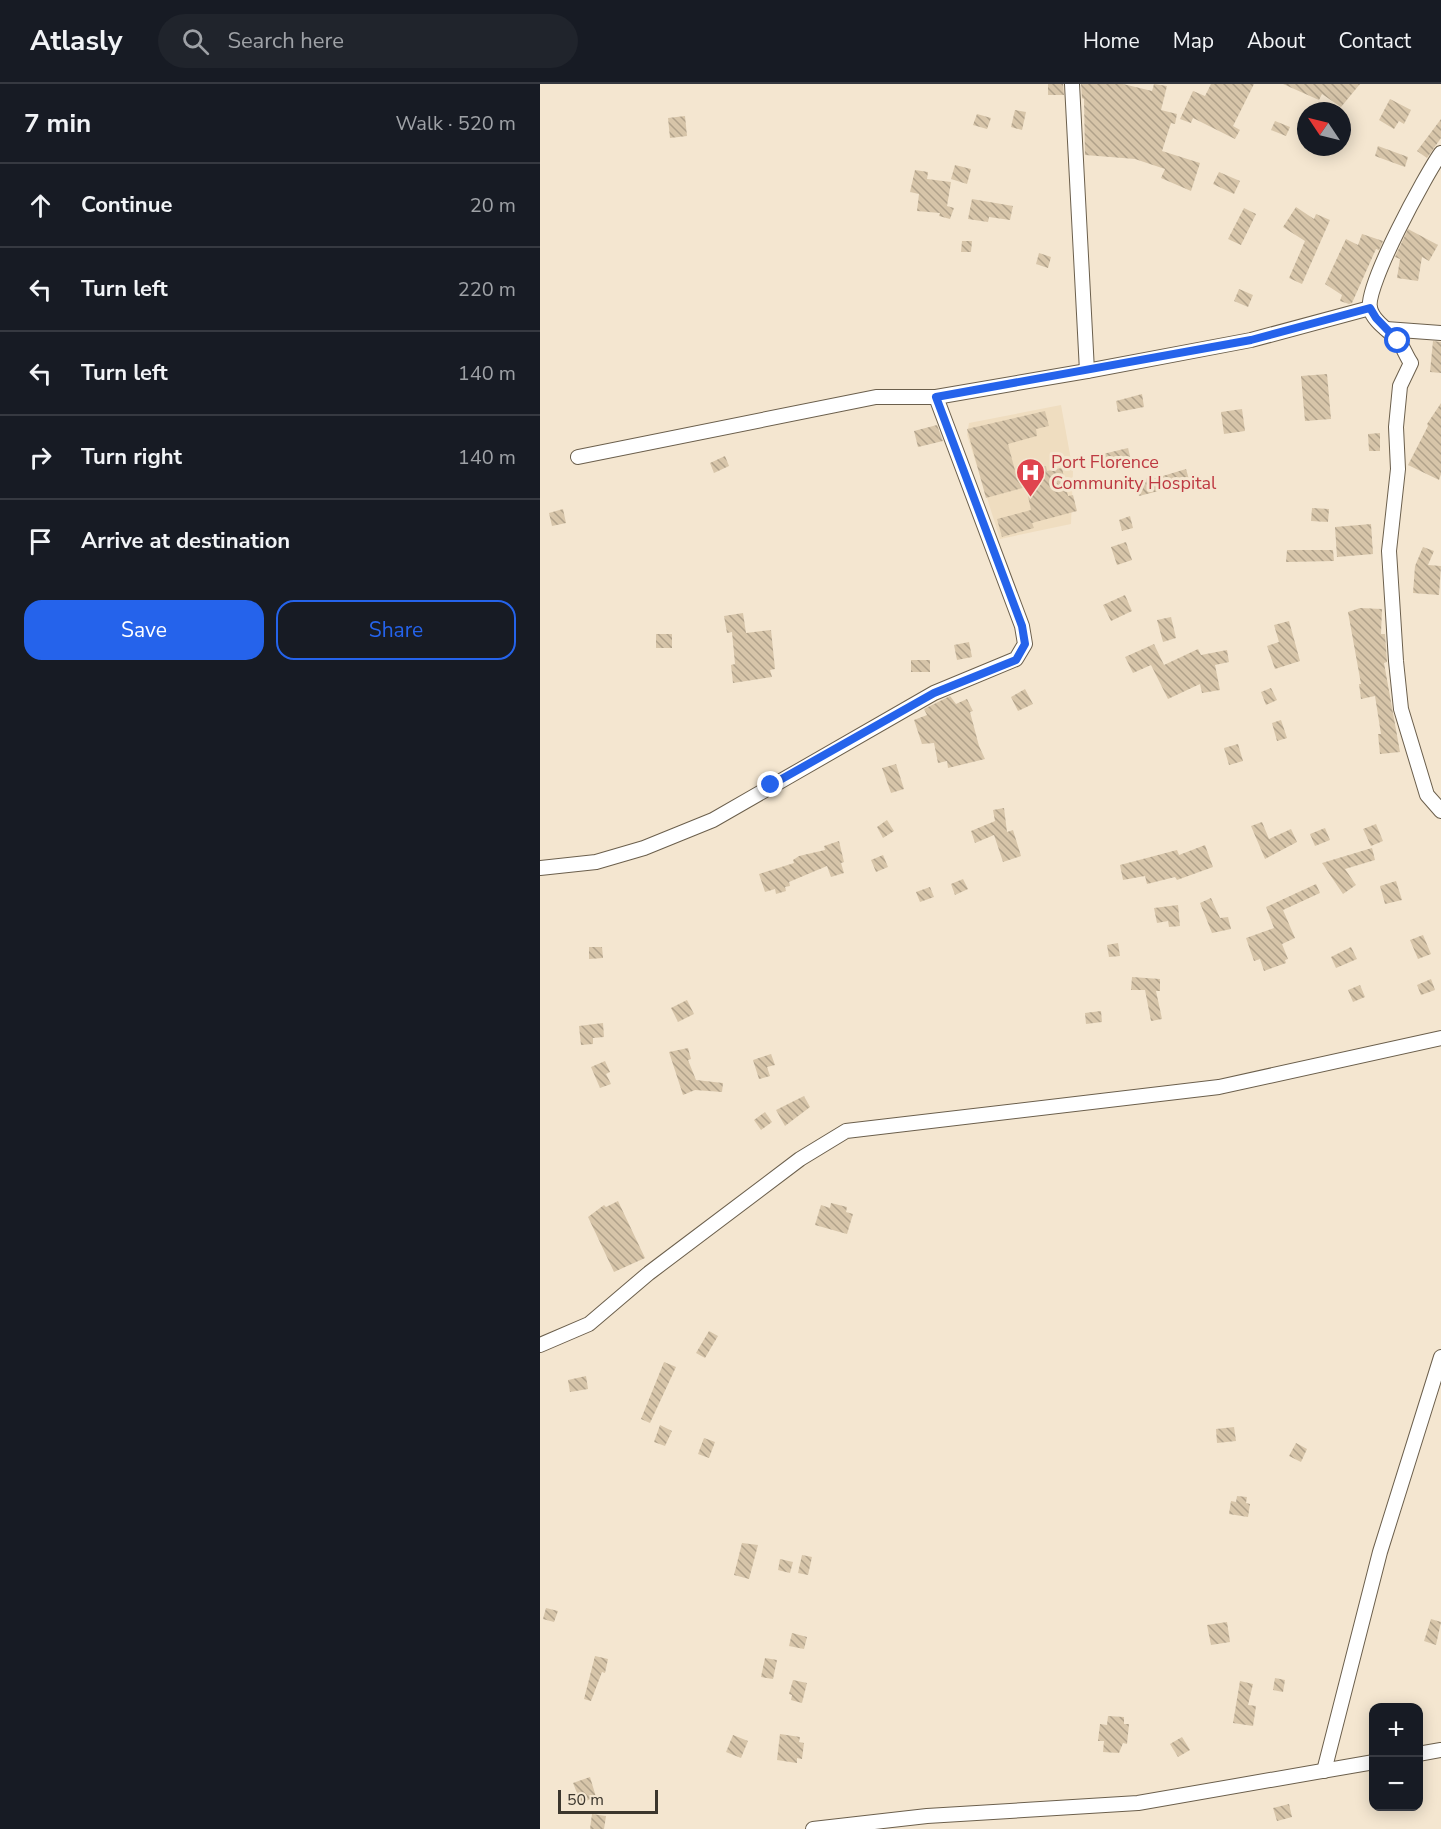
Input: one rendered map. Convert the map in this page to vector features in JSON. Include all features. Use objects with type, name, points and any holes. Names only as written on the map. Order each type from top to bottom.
[{"type":"street","points":[[1072,84],[1087,371]]},
{"type":"street","points":[[1441,153],[1395,240],[1371,293],[1370,308],[1398,341],[1411,363],[1400,386],[1396,427],[1398,469],[1389,551],[1400,699],[1426,795],[1441,812]]},
{"type":"street","points":[[578,457],[876,397],[936,397],[1087,371],[1251,340],[1370,308]]},
{"type":"street","points":[[1386,329],[1441,333]]},
{"type":"street","points":[[540,868],[596,862],[644,848],[713,820],[934,693],[1006,665],[1023,652],[1025,644],[1022,626],[936,397]]},
{"type":"street","points":[[540,1345],[589,1324],[649,1273],[781,1173],[846,1131],[1219,1087],[1441,1038]]},
{"type":"street","points":[[1324,1771],[1380,1552],[1441,1357]]},
{"type":"street","points":[[1423,1753],[1441,1750]]},
{"type":"street","points":[[813,1829],[888,1825],[1138,1803],[1369,1763]]},
{"type":"shaded area","name":"Port Florence Community Hospital","points":[[1061,405],[1073,471],[1071,524],[1000,539],[967,435],[969,423]]},
{"type":"building","points":[[1048,84],[1063,84],[1064,95],[1048,95]]},
{"type":"building","points":[[1081,84],[1123,84],[1152,91],[1154,84],[1167,86],[1161,110],[1177,114],[1175,124],[1171,123],[1162,151],[1200,163],[1191,191],[1161,178],[1165,169],[1135,159],[1085,155],[1084,99]]},
{"type":"building","points":[[1211,84],[1254,84],[1233,126],[1240,130],[1235,139],[1193,118],[1191,123],[1180,119],[1193,91],[1205,96]]},
{"type":"building","points":[[1283,84],[1360,84],[1345,102],[1334,102],[1322,94],[1319,100]]},
{"type":"building","points":[[1390,99],[1411,110],[1404,124],[1399,121],[1394,129],[1379,120]]},
{"type":"building","points":[[1015,110],[1026,112],[1022,130],[1011,127]]},
{"type":"building","points":[[977,114],[991,118],[987,129],[973,125]]},
{"type":"building","points":[[685,116],[687,136],[670,138],[668,118]]},
{"type":"building","points":[[1441,119],[1441,138],[1427,158],[1417,151]]},
{"type":"building","points":[[1275,121],[1290,127],[1286,136],[1271,130]]},
{"type":"building","points":[[1378,146],[1408,157],[1405,167],[1375,156]]},
{"type":"building","points":[[955,165],[971,169],[967,184],[951,179]]},
{"type":"building","points":[[915,170],[928,172],[927,179],[951,182],[947,206],[954,208],[950,219],[939,216],[940,213],[917,211],[919,194],[910,192]]},
{"type":"building","points":[[1219,172],[1240,181],[1234,194],[1213,184]]},
{"type":"building","points":[[972,199],[1013,206],[1010,220],[989,217],[988,222],[968,219]]},
{"type":"building","points":[[1296,207],[1314,219],[1316,214],[1330,220],[1302,284],[1289,278],[1305,241],[1283,227]]},
{"type":"building","points":[[1244,208],[1256,214],[1241,245],[1228,239]]},
{"type":"building","points":[[1408,229],[1438,245],[1429,261],[1422,257],[1418,281],[1397,278],[1400,259],[1395,257]]},
{"type":"building","points":[[1362,234],[1383,241],[1379,250],[1376,249],[1352,303],[1349,304],[1340,301],[1342,295],[1325,284],[1346,239],[1358,245]]},
{"type":"building","points":[[962,241],[972,241],[971,252],[961,252]]},
{"type":"building","points":[[1039,253],[1051,257],[1048,268],[1036,264]]},
{"type":"building","points":[[1239,289],[1253,295],[1248,307],[1234,301]]},
{"type":"building","points":[[1433,341],[1441,342],[1441,373],[1430,372]]},
{"type":"building","points":[[1327,374],[1331,419],[1305,421],[1301,376]]},
{"type":"building","points":[[1142,394],[1144,407],[1118,412],[1116,401]]},
{"type":"building","points":[[1441,403],[1441,474],[1439,480],[1408,465],[1427,424]]},
{"type":"building","points":[[1242,409],[1245,431],[1224,434],[1221,412]]},
{"type":"building","points":[[1045,411],[1049,426],[1036,429],[1037,436],[1008,444],[1017,478],[1036,474],[1035,468],[1046,466],[1047,471],[1062,468],[1068,496],[1073,495],[1077,511],[1032,523],[1034,528],[1002,537],[997,519],[1031,510],[1026,487],[986,498],[967,429]]},
{"type":"building","points":[[937,425],[943,441],[918,447],[914,431]]},
{"type":"building","points":[[1380,433],[1380,451],[1369,451],[1368,434]]},
{"type":"building","points":[[1128,448],[1131,460],[1106,465],[1103,454]]},
{"type":"building","points":[[725,456],[729,466],[714,473],[710,463]]},
{"type":"building","points":[[1186,469],[1190,483],[1139,496],[1135,482]]},
{"type":"building","points":[[1312,508],[1329,509],[1328,522],[1311,521]]},
{"type":"building","points":[[563,509],[566,523],[552,526],[549,513]]},
{"type":"building","points":[[1130,516],[1133,528],[1122,531],[1119,520]]},
{"type":"building","points":[[1371,524],[1373,554],[1337,557],[1335,527]]},
{"type":"building","points":[[1126,542],[1132,560],[1117,565],[1111,547]]},
{"type":"building","points":[[1423,547],[1434,551],[1428,565],[1441,566],[1439,595],[1413,593],[1415,566]]},
{"type":"building","points":[[1287,550],[1333,550],[1334,561],[1286,562]]},
{"type":"building","points":[[1125,595],[1132,611],[1111,621],[1103,605]]},
{"type":"building","points":[[1360,608],[1382,609],[1381,634],[1385,634],[1387,662],[1384,663],[1400,752],[1380,754],[1378,734],[1381,734],[1375,696],[1361,699],[1359,684],[1361,684],[1348,612]]},
{"type":"building","points":[[743,613],[746,633],[771,630],[775,669],[770,670],[772,677],[733,683],[731,665],[735,664],[732,632],[727,633],[724,616]]},
{"type":"building","points":[[1171,617],[1176,638],[1163,642],[1157,620]]},
{"type":"building","points":[[1289,621],[1300,661],[1275,669],[1267,646],[1279,642],[1274,625]]},
{"type":"building","points":[[656,634],[672,634],[672,648],[656,648]]},
{"type":"building","points":[[969,642],[972,657],[957,660],[954,645]]},
{"type":"building","points":[[1154,644],[1164,665],[1198,649],[1201,655],[1227,650],[1229,662],[1215,665],[1220,690],[1202,693],[1200,684],[1168,699],[1151,665],[1133,673],[1125,657]]},
{"type":"building","points":[[911,660],[930,660],[930,672],[911,672]]},
{"type":"building","points":[[1271,688],[1277,700],[1266,705],[1261,692]]},
{"type":"building","points":[[1025,689],[1033,704],[1018,711],[1011,697]]},
{"type":"building","points":[[950,696],[956,704],[967,699],[973,711],[970,712],[985,759],[948,768],[947,761],[938,763],[934,743],[922,744],[914,720],[927,715],[924,709]]},
{"type":"building","points":[[1281,720],[1287,738],[1277,741],[1272,723]]},
{"type":"building","points":[[1238,744],[1243,761],[1229,765],[1224,748]]},
{"type":"building","points":[[896,764],[904,789],[891,793],[882,768]]},
{"type":"building","points":[[1004,808],[1007,832],[1013,830],[1021,856],[1003,862],[994,835],[975,843],[971,831],[995,821],[993,810]]},
{"type":"building","points":[[887,820],[894,831],[883,838],[877,827]]},
{"type":"building","points":[[1262,822],[1269,839],[1291,829],[1297,842],[1265,859],[1251,826]]},
{"type":"building","points":[[1376,824],[1383,841],[1371,846],[1363,829]]},
{"type":"building","points":[[1325,828],[1330,840],[1315,846],[1310,834]]},
{"type":"building","points":[[839,841],[844,873],[831,877],[827,866],[789,882],[790,886],[785,887],[786,891],[776,894],[775,889],[765,892],[759,874],[794,863],[793,860],[799,856],[825,850],[824,846]]},
{"type":"building","points":[[1205,845],[1213,867],[1177,880],[1175,877],[1147,884],[1145,876],[1123,880],[1120,865],[1177,850],[1179,855]]},
{"type":"building","points":[[1372,848],[1375,860],[1345,869],[1356,885],[1343,894],[1322,863]]},
{"type":"building","points":[[883,855],[888,867],[876,872],[871,860]]},
{"type":"building","points":[[963,879],[968,889],[955,895],[951,884]]},
{"type":"building","points":[[1396,881],[1402,900],[1385,904],[1380,886]]},
{"type":"building","points":[[1316,884],[1320,893],[1283,910],[1295,938],[1282,944],[1288,959],[1285,960],[1286,963],[1264,971],[1260,959],[1254,961],[1246,938],[1274,928],[1266,907]]},
{"type":"building","points":[[930,887],[934,897],[920,902],[916,892]]},
{"type":"building","points":[[1211,898],[1220,918],[1228,917],[1231,929],[1212,933],[1200,903]]},
{"type":"building","points":[[1178,905],[1180,926],[1169,927],[1168,921],[1157,923],[1154,908]]},
{"type":"building","points":[[1423,935],[1431,954],[1418,959],[1410,940]]},
{"type":"building","points":[[1118,943],[1120,956],[1109,957],[1107,945]]},
{"type":"building","points":[[589,947],[602,947],[603,958],[589,959]]},
{"type":"building","points":[[1351,947],[1357,959],[1336,968],[1331,957]]},
{"type":"building","points":[[1132,977],[1160,979],[1160,991],[1156,991],[1162,1019],[1151,1021],[1145,990],[1131,990]]},
{"type":"building","points":[[1431,979],[1435,990],[1421,995],[1417,985]]},
{"type":"building","points":[[1360,985],[1365,997],[1353,1002],[1348,990]]},
{"type":"building","points":[[687,1000],[694,1014],[678,1022],[671,1008]]},
{"type":"building","points":[[1101,1011],[1102,1022],[1086,1024],[1085,1013]]},
{"type":"building","points":[[603,1023],[604,1037],[593,1038],[593,1044],[581,1045],[579,1026]]},
{"type":"building","points":[[688,1048],[691,1059],[688,1060],[696,1080],[723,1083],[722,1092],[695,1090],[683,1095],[669,1052]]},
{"type":"building","points":[[771,1054],[775,1065],[767,1067],[770,1076],[759,1079],[753,1060]]},
{"type":"building","points":[[605,1061],[610,1072],[606,1074],[611,1084],[600,1088],[591,1067]]},
{"type":"building","points":[[804,1096],[810,1107],[785,1126],[776,1110]]},
{"type":"building","points":[[765,1112],[772,1122],[761,1130],[754,1120]]},
{"type":"building","points":[[618,1201],[645,1258],[614,1272],[588,1217],[604,1205],[606,1207]]},
{"type":"building","points":[[831,1203],[847,1207],[846,1212],[853,1214],[847,1234],[815,1225],[821,1205],[830,1208]]},
{"type":"building","points":[[709,1331],[718,1336],[705,1358],[696,1353]]},
{"type":"building","points":[[664,1362],[676,1367],[650,1423],[641,1419]]},
{"type":"building","points":[[586,1376],[588,1389],[570,1392],[568,1380]]},
{"type":"building","points":[[660,1425],[672,1431],[665,1446],[654,1442]]},
{"type":"building","points":[[1234,1427],[1236,1441],[1217,1443],[1216,1429]]},
{"type":"building","points":[[704,1438],[715,1442],[709,1458],[698,1454]]},
{"type":"building","points":[[1296,1443],[1307,1449],[1301,1462],[1289,1456]]},
{"type":"building","points":[[1237,1496],[1247,1497],[1246,1503],[1250,1504],[1248,1517],[1229,1514],[1231,1501],[1236,1502]]},
{"type":"building","points":[[742,1543],[758,1545],[749,1579],[734,1575]]},
{"type":"building","points":[[802,1555],[812,1557],[808,1575],[798,1573]]},
{"type":"building","points":[[780,1559],[793,1562],[790,1573],[778,1570]]},
{"type":"building","points":[[546,1608],[558,1611],[554,1622],[543,1619]]},
{"type":"building","points":[[1431,1619],[1441,1622],[1436,1645],[1424,1641]]},
{"type":"building","points":[[1227,1622],[1230,1642],[1211,1645],[1207,1625]]},
{"type":"building","points":[[792,1633],[807,1637],[804,1649],[789,1646]]},
{"type":"building","points":[[595,1656],[608,1659],[605,1673],[602,1672],[591,1701],[584,1699]]},
{"type":"building","points":[[765,1658],[777,1660],[773,1679],[761,1677]]},
{"type":"building","points":[[1275,1678],[1285,1680],[1283,1692],[1273,1690]]},
{"type":"building","points":[[793,1680],[807,1683],[802,1703],[791,1700],[792,1695],[789,1694]]},
{"type":"building","points":[[1240,1681],[1253,1684],[1248,1705],[1256,1706],[1253,1726],[1233,1723]]},
{"type":"building","points":[[1108,1716],[1124,1717],[1124,1724],[1129,1724],[1127,1744],[1123,1743],[1119,1753],[1103,1752],[1104,1741],[1098,1741],[1100,1724],[1107,1725]]},
{"type":"building","points":[[780,1734],[800,1737],[799,1742],[804,1743],[802,1759],[797,1758],[797,1763],[777,1760]]},
{"type":"building","points":[[733,1735],[748,1741],[741,1758],[726,1752]]},
{"type":"building","points":[[1182,1737],[1190,1750],[1178,1757],[1170,1744]]},
{"type":"building","points":[[590,1777],[596,1797],[581,1803],[573,1783]]},
{"type":"building","points":[[1289,1804],[1292,1817],[1277,1821],[1273,1808]]},
{"type":"building","points":[[592,1814],[606,1816],[604,1829],[590,1829]]},
{"type":"place","name":"Port Florence Community Hospital","points":[[1030,498]]},
{"type":"route","points":[[771,785],[934,693],[1006,665],[1016,660],[1023,652],[1025,644],[1022,626],[936,397],[1251,340],[1370,308],[1376,318],[1398,341]]}]
